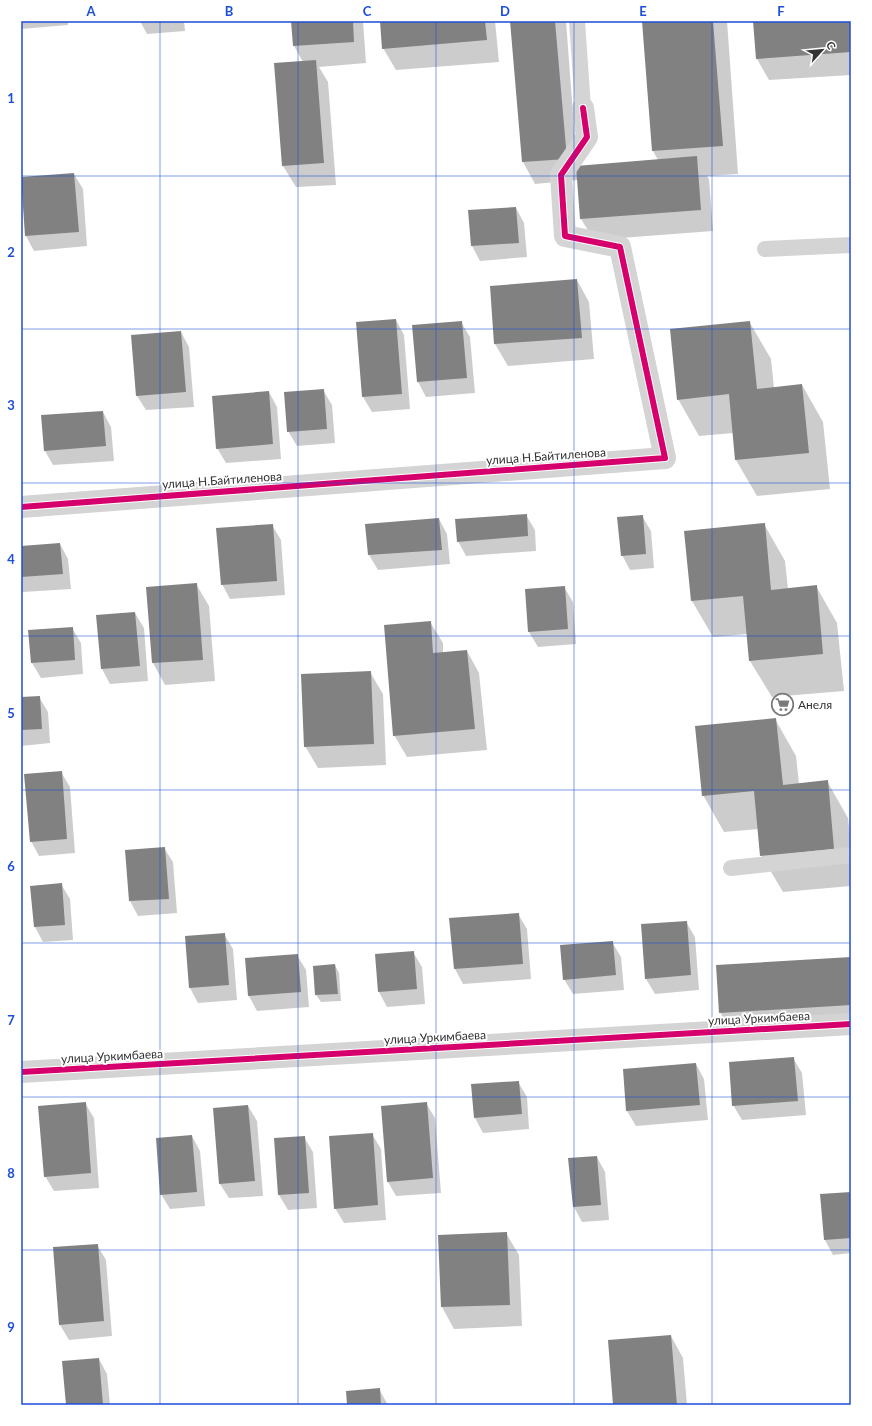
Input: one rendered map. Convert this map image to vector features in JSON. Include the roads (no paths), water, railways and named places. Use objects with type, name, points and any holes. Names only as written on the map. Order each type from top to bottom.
[{"type":"street","name":"улица Н.Байтиленова","points":[[21,507],[665,458],[620,247],[565,236],[561,176],[587,137],[583,108]]},
{"type":"street","name":"улица Уркимбаева","points":[[21,1072],[851,1024]]},
{"type":"lane","points":[[577,21],[583,108]]},
{"type":"lane","points":[[765,249],[851,245]]},
{"type":"lane","points":[[731,868],[851,855]]},
{"type":"place","name":"Анеля","points":[[782,704]]}]
